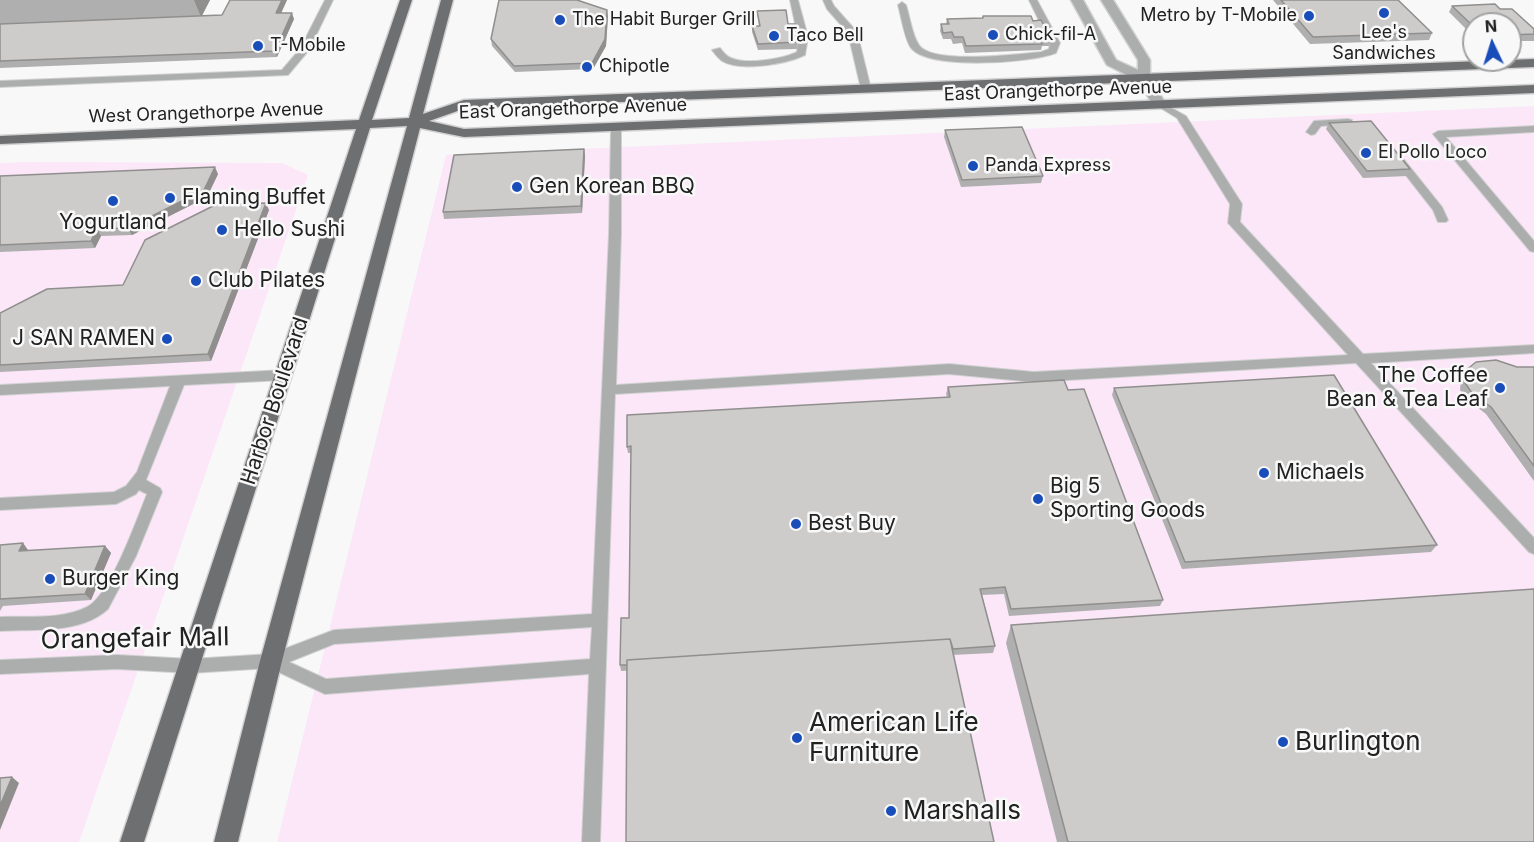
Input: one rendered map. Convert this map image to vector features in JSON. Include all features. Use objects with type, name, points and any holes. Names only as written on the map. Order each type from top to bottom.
[{"type":"main road","name":"Harbor Boulevard","points":[[132,842],[191,666],[363,125],[406,0]]},
{"type":"main road","points":[[226,842],[271,661],[447,0]]},
{"type":"main road","name":"East Orangethorpe Avenue","points":[[413,122],[464,104],[1534,63]]},
{"type":"main road","name":"East Orangethorpe Avenue","points":[[413,122],[464,133],[1534,89]]},
{"type":"main road","name":"West Orangethorpe Avenue","points":[[0,140],[413,122]]},
{"type":"street","points":[[1077,0],[1111,62],[1144,78]]},
{"type":"street","points":[[1107,0],[1144,60],[1144,78],[1159,104]]},
{"type":"lane","points":[[0,84],[285,73],[304,51],[329,0]]},
{"type":"lane","points":[[717,51],[727,60],[737,62],[787,60],[802,53],[803,37],[794,0]]},
{"type":"lane","points":[[827,0],[830,7],[852,32],[866,89]]},
{"type":"lane","points":[[902,5],[915,47],[927,55],[956,59],[1043,56],[1053,51],[1055,43],[1033,1]]},
{"type":"lane","points":[[1159,104],[1181,116],[1236,204],[1234,223],[1534,549]]},
{"type":"lane","points":[[1311,132],[1318,123],[1358,122]]},
{"type":"lane","points":[[591,842],[615,234],[616,127]]},
{"type":"lane","points":[[1534,129],[1438,134],[1534,248]]},
{"type":"lane","points":[[1392,151],[1438,208],[1442,220]]},
{"type":"lane","points":[[608,390],[949,369],[1034,376],[1534,349]]},
{"type":"lane","points":[[0,390],[284,375]]},
{"type":"lane","points":[[0,504],[116,498],[130,490],[143,474],[179,380]]},
{"type":"lane","points":[[0,624],[76,618],[98,610],[118,576],[155,492],[138,482]]},
{"type":"lane","points":[[271,661],[334,637],[599,620]]},
{"type":"lane","points":[[271,661],[326,687],[598,666]]},
{"type":"lane","name":"Orangefair Mall","points":[[0,667],[117,662],[191,666],[271,661]]},
{"type":"shaded area","points":[[1534,106],[1534,842],[277,842],[446,155]]},
{"type":"shaded area","points":[[0,163],[282,163],[308,175],[79,842],[0,842]]},
{"type":"building","points":[[230,0],[282,0],[276,13],[292,13],[275,51],[0,61],[0,24],[222,15]]},
{"type":"building","points":[[499,0],[577,0],[607,10],[605,39],[592,63],[514,66],[491,39]]},
{"type":"building","points":[[1281,0],[1398,0],[1432,33],[1313,37]]},
{"type":"building","points":[[1495,4],[1500,9],[1512,9],[1515,12],[1462,12],[1462,16],[1452,6]]},
{"type":"building","name":"Taco Bell","points":[[786,10],[788,24],[795,24],[797,42],[758,44],[752,26],[760,26],[757,11]]},
{"type":"building","name":"Chick-fil-A","points":[[983,16],[1031,16],[1033,21],[1041,20],[1051,39],[1040,40],[1042,44],[966,46],[963,37],[954,37],[952,32],[943,33],[941,24],[949,24],[947,19],[983,18]]},
{"type":"building","points":[[1522,18],[1534,29],[1534,34],[1522,34]]},
{"type":"building","name":"El Pollo Loco","points":[[1371,121],[1410,169],[1367,171],[1329,123]]},
{"type":"building","points":[[1022,127],[1043,176],[962,180],[945,130]]},
{"type":"building","name":"Gen Korean BBQ","points":[[584,149],[581,206],[443,212],[454,155]]},
{"type":"building","points":[[215,167],[204,190],[128,228],[97,229],[91,241],[0,245],[0,176]]},
{"type":"building","points":[[266,203],[208,354],[0,365],[0,313],[47,289],[123,285],[145,240],[215,205]]},
{"type":"building","points":[[1496,360],[1517,367],[1534,367],[1534,466],[1491,407],[1472,393],[1465,383],[1465,371],[1476,362]]},
{"type":"building","name":"Michaels","points":[[1334,375],[1437,545],[1185,562],[1114,388]]},
{"type":"building","name":"Best Buy","points":[[1064,380],[1068,390],[1084,389],[1163,600],[1011,609],[1005,587],[980,589],[995,646],[953,649],[950,639],[627,660],[627,665],[620,665],[621,618],[629,618],[631,446],[627,447],[627,415],[950,397],[948,387]]},
{"type":"building","name":"Burger King","points":[[23,543],[19,551],[105,546],[85,594],[0,599],[0,545]]},
{"type":"building","name":"Burlington","points":[[1534,589],[1534,842],[1068,842],[1011,625]]},
{"type":"building","name":"American Life Furniture","points":[[950,639],[994,842],[626,842],[627,660]]},
{"type":"building","points":[[12,777],[0,806],[0,778]]},
{"type":"place","name":"Lee's Sandwiches","points":[[1384,13]]},
{"type":"place","name":"Metro by T-Mobile","points":[[1309,16]]},
{"type":"place","name":"The Habit Burger Grill","points":[[560,20]]},
{"type":"place","name":"Chick-fil-A","points":[[993,35]]},
{"type":"place","name":"Taco Bell","points":[[774,36]]},
{"type":"place","name":"T-Mobile","points":[[258,46]]},
{"type":"place","name":"Chipotle","points":[[587,67]]},
{"type":"place","name":"El Pollo Loco","points":[[1366,153]]},
{"type":"place","name":"Panda Express","points":[[973,166]]},
{"type":"place","name":"Gen Korean BBQ","points":[[517,187]]},
{"type":"place","name":"Flaming Buffet","points":[[170,198]]},
{"type":"place","name":"Yogurtland","points":[[113,201]]},
{"type":"place","name":"Hello Sushi","points":[[222,230]]},
{"type":"place","name":"Club Pilates","points":[[196,281]]},
{"type":"place","name":"J SAN RAMEN","points":[[167,339]]},
{"type":"place","name":"The Coffee Bean & Tea Leaf","points":[[1500,388]]},
{"type":"place","name":"Michaels","points":[[1264,473]]},
{"type":"place","name":"Big 5 Sporting Goods","points":[[1038,499]]},
{"type":"place","name":"Best Buy","points":[[796,524]]},
{"type":"place","name":"Burger King","points":[[50,579]]},
{"type":"place","name":"American Life Furniture","points":[[797,738]]},
{"type":"place","name":"Burlington","points":[[1283,742]]},
{"type":"place","name":"Marshalls","points":[[891,811]]}]
